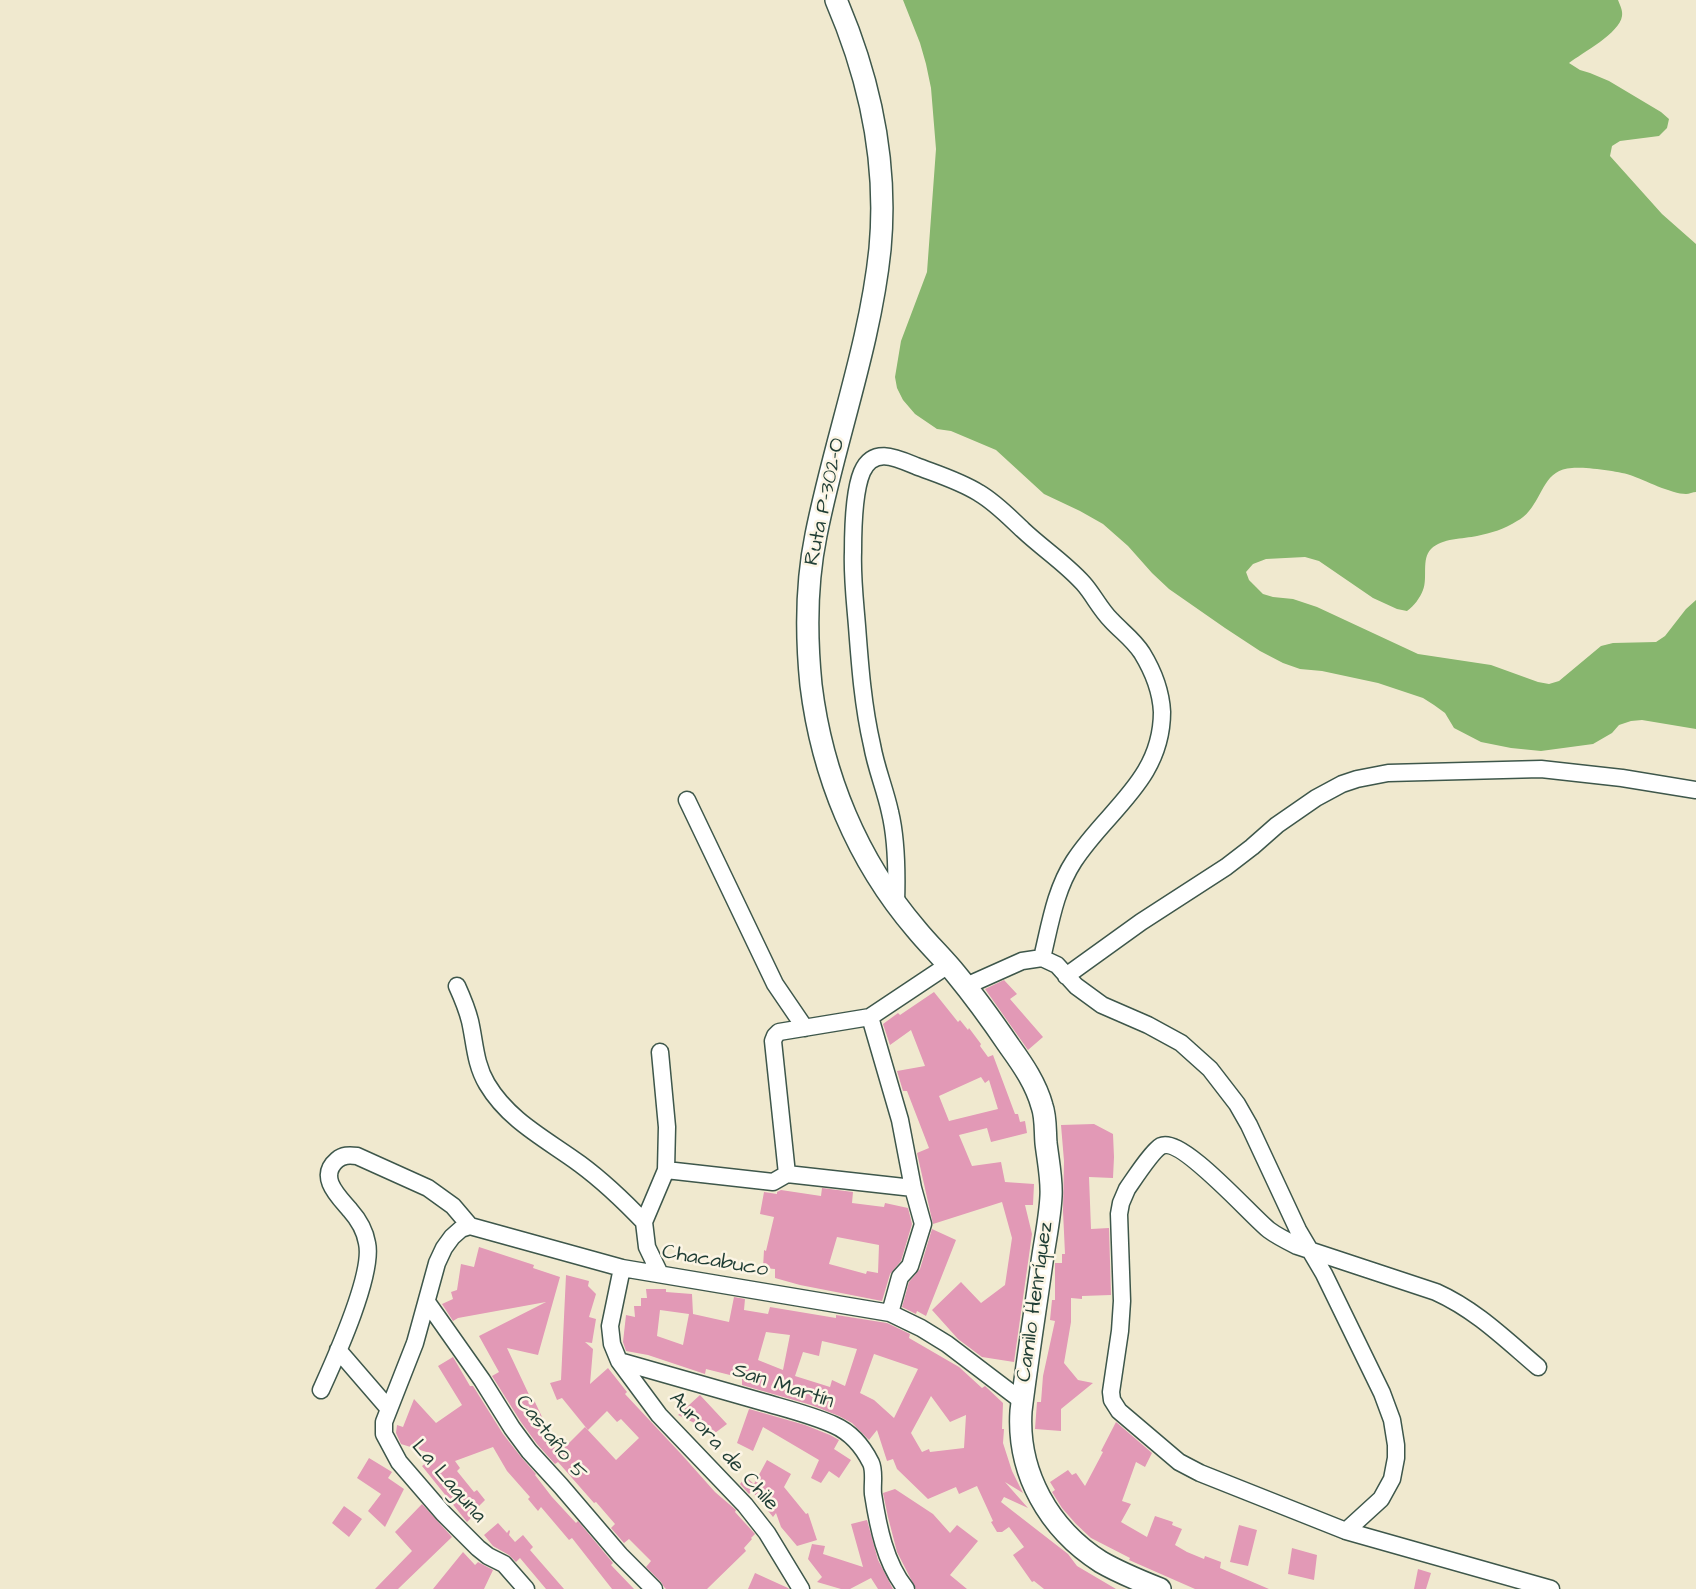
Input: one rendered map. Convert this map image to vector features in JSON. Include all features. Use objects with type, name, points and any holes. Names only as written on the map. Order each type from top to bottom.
[{"type":"street","name":"Ruta P-302-O","points":[[836,0],[868,92],[879,157],[881,220],[880,248],[870,310],[816,537],[809,595],[809,653],[815,714],[830,775],[850,827],[876,875],[915,928],[957,975]]},
{"type":"street","points":[[896,903],[896,859],[890,812],[872,748],[861,686],[852,568],[854,520],[861,475],[864,468],[876,458],[891,456],[961,484],[996,505],[1065,566],[1097,599],[1110,619],[1140,651],[1156,681],[1162,716],[1150,765],[1136,789],[1073,863],[1056,898],[1042,958]]},
{"type":"street","points":[[1066,976],[1140,922],[1226,867],[1316,798],[1356,779],[1388,773],[1541,769],[1696,790]]},
{"type":"street","points":[[687,800],[775,984],[805,1028]]},
{"type":"street","points":[[787,1174],[774,1041],[779,1032],[870,1017],[957,975],[1042,958],[1057,965],[1088,997],[1181,1043],[1210,1069],[1237,1104],[1298,1230],[1324,1274],[1387,1406],[1396,1445],[1395,1469],[1387,1490],[1373,1507],[1346,1531]]},
{"type":"street","name":"Camilo Henríquez","points":[[957,975],[1027,1072],[1043,1108],[1052,1193],[1020,1422],[1028,1473],[1056,1523],[1080,1546],[1102,1562],[1160,1589]]},
{"type":"street","points":[[457,986],[470,1021],[480,1069],[496,1098],[518,1122],[603,1182],[644,1222]]},
{"type":"street","points":[[870,1017],[900,1120],[923,1224],[910,1266],[900,1277],[890,1313]]},
{"type":"street","points":[[660,1052],[667,1127],[666,1170],[644,1222],[647,1247],[660,1274]]},
{"type":"street","points":[[1538,1367],[1477,1315],[1454,1300],[1310,1251],[1270,1231],[1222,1183],[1170,1145],[1159,1147],[1127,1189],[1121,1203],[1119,1224],[1122,1301],[1111,1392],[1119,1410],[1189,1468],[1346,1531],[1551,1589]]},
{"type":"street","points":[[321,1390],[365,1277],[368,1256],[367,1242],[358,1221],[331,1185],[329,1174],[334,1162],[345,1156],[357,1156],[428,1188],[453,1206],[470,1226],[461,1229],[444,1248],[437,1262],[427,1302]]},
{"type":"street","points":[[666,1170],[773,1182],[787,1174],[913,1188]]},
{"type":"street","name":"Chacabuco","points":[[470,1226],[622,1268],[890,1313],[947,1344],[1022,1401]]},
{"type":"street","name":"Aurora de Chile","points":[[622,1268],[610,1326],[612,1344],[620,1361],[659,1415],[752,1514],[767,1533],[801,1589]]},
{"type":"street","name":"La Laguna","points":[[427,1302],[415,1343],[384,1422],[384,1434],[399,1462],[443,1513],[478,1548],[504,1564],[512,1582],[526,1589]]},
{"type":"street","name":"Castaño 5","points":[[427,1302],[528,1451],[620,1555],[654,1589]]},
{"type":"street","points":[[338,1350],[389,1409]]},
{"type":"street","name":"San Martín","points":[[620,1361],[796,1412],[836,1426],[858,1442],[872,1465],[873,1490],[887,1554],[906,1589]]},
{"type":"green space","points":[[903,0],[1618,0],[1622,16],[1615,29],[1569,63],[1609,81],[1669,119],[1667,128],[1659,136],[1620,141],[1612,146],[1610,156],[1662,214],[1696,244],[1696,492],[1673,492],[1617,472],[1585,468],[1563,469],[1550,478],[1534,505],[1519,520],[1498,530],[1447,541],[1431,549],[1425,563],[1423,590],[1407,611],[1373,598],[1319,561],[1305,557],[1266,559],[1253,564],[1246,572],[1249,580],[1263,594],[1293,599],[1317,607],[1418,654],[1491,665],[1549,684],[1559,681],[1601,646],[1613,643],[1656,642],[1665,636],[1696,600],[1696,729],[1642,720],[1631,721],[1619,725],[1612,733],[1593,744],[1541,751],[1511,748],[1481,742],[1454,728],[1445,713],[1423,698],[1378,683],[1300,669],[1283,663],[1260,651],[1169,589],[1103,524],[1044,494],[996,450],[951,431],[937,429],[915,414],[903,400],[895,377],[901,341],[927,272],[936,149],[931,88],[926,64]]},
{"type":"building","points":[[1004,980],[1017,994],[1010,999],[1043,1037],[1028,1050],[985,989]]},
{"type":"building","points":[[934,992],[958,1022],[960,1020],[968,1030],[969,1028],[988,1057],[993,1055],[1015,1114],[1018,1114],[1020,1122],[1025,1121],[1027,1133],[991,1142],[987,1128],[959,1135],[972,1166],[1001,1162],[1005,1182],[1034,1184],[1033,1205],[1025,1205],[1032,1234],[1014,1362],[982,1357],[958,1339],[932,1310],[961,1282],[981,1303],[1005,1285],[1012,1238],[1002,1202],[933,1224],[917,1153],[929,1148],[907,1091],[903,1091],[897,1071],[925,1066],[911,1030],[890,1045],[883,1024],[898,1013],[900,1015]],"holes":[[[981,1077],[985,1083],[989,1080],[998,1109],[949,1121],[939,1096]]]},
{"type":"building","points":[[1094,1124],[1113,1134],[1113,1178],[1089,1177],[1091,1229],[1109,1228],[1111,1295],[1071,1298],[1071,1322],[1064,1363],[1078,1380],[1093,1383],[1061,1409],[1061,1431],[1035,1429],[1037,1402],[1041,1402],[1043,1376],[1055,1321],[1050,1320],[1052,1300],[1055,1300],[1055,1263],[1062,1263],[1062,1254],[1065,1254],[1061,1125]]},
{"type":"building","points":[[822,1188],[853,1192],[852,1203],[884,1207],[885,1203],[908,1208],[912,1224],[901,1261],[890,1274],[882,1301],[800,1285],[775,1278],[775,1269],[763,1268],[764,1250],[766,1251],[774,1217],[760,1214],[764,1192],[777,1194],[781,1190],[821,1196]],"holes":[[[837,1237],[879,1245],[878,1273],[867,1271],[866,1274],[829,1264]]]},
{"type":"building","points":[[932,1229],[956,1240],[926,1316],[902,1307],[909,1282],[920,1269]]},
{"type":"building","points":[[479,1247],[534,1265],[533,1268],[560,1277],[538,1355],[507,1348],[558,1454],[585,1427],[616,1460],[639,1438],[621,1419],[617,1422],[607,1411],[588,1430],[562,1398],[557,1400],[550,1383],[561,1380],[566,1275],[589,1281],[588,1286],[596,1294],[589,1317],[596,1319],[592,1343],[585,1342],[593,1349],[590,1384],[608,1368],[627,1392],[625,1394],[715,1492],[736,1510],[755,1534],[744,1548],[746,1551],[707,1589],[666,1589],[646,1567],[651,1561],[629,1539],[624,1543],[611,1528],[615,1524],[596,1502],[594,1503],[558,1462],[555,1464],[537,1444],[492,1376],[499,1372],[479,1336],[546,1302],[453,1321],[442,1304],[453,1299],[451,1292],[457,1290],[461,1264],[474,1267]]},
{"type":"building","points":[[646,1289],[666,1289],[666,1292],[692,1294],[693,1314],[729,1322],[734,1297],[745,1299],[744,1310],[768,1314],[770,1307],[836,1318],[836,1315],[887,1323],[910,1334],[909,1338],[959,1367],[1003,1403],[1003,1443],[1023,1493],[1005,1482],[1028,1508],[1004,1497],[1001,1502],[1068,1554],[1077,1566],[1116,1589],[1044,1589],[1032,1582],[1013,1555],[1024,1547],[1009,1527],[997,1532],[977,1486],[959,1494],[956,1487],[928,1499],[897,1469],[893,1459],[887,1461],[877,1430],[869,1440],[852,1423],[839,1416],[742,1385],[742,1378],[706,1369],[705,1374],[648,1355],[626,1351],[623,1342],[626,1315],[635,1317],[634,1306],[641,1306],[641,1298],[647,1298]],"holes":[[[660,1310],[689,1314],[683,1345],[657,1336]],[[766,1332],[790,1335],[783,1370],[758,1360]],[[822,1341],[857,1349],[845,1386],[832,1380],[830,1387],[795,1376],[803,1352],[819,1356]],[[874,1354],[918,1369],[894,1418],[874,1400],[860,1393]],[[931,1396],[950,1422],[966,1415],[964,1448],[930,1452],[929,1449],[922,1452],[911,1433]]]},
{"type":"building","points":[[453,1357],[503,1434],[552,1497],[576,1523],[578,1521],[613,1563],[611,1565],[634,1589],[612,1589],[572,1538],[569,1540],[541,1507],[538,1511],[528,1499],[530,1497],[507,1471],[493,1447],[455,1461],[460,1468],[457,1471],[474,1492],[477,1490],[485,1500],[467,1522],[422,1466],[436,1455],[401,1444],[396,1433],[397,1425],[403,1427],[414,1399],[436,1423],[462,1405],[438,1366]]},
{"type":"building","points":[[700,1395],[727,1424],[715,1433],[678,1415]]},
{"type":"building","points":[[749,1409],[830,1435],[839,1440],[834,1449],[851,1460],[839,1478],[829,1471],[821,1483],[811,1478],[819,1460],[763,1427],[753,1451],[737,1443]]},
{"type":"building","points":[[1116,1422],[1152,1453],[1145,1467],[1136,1462],[1122,1501],[1131,1504],[1121,1522],[1147,1537],[1155,1516],[1173,1522],[1172,1525],[1182,1529],[1175,1545],[1204,1559],[1205,1556],[1221,1562],[1220,1568],[1269,1589],[1195,1589],[1129,1560],[1130,1558],[1091,1538],[1076,1524],[1052,1492],[1055,1490],[1050,1482],[1068,1470],[1072,1475],[1076,1473],[1085,1486]]},
{"type":"building","points":[[369,1458],[392,1472],[388,1478],[404,1489],[385,1527],[368,1511],[381,1494],[357,1478]]},
{"type":"building","points":[[767,1460],[791,1474],[784,1487],[806,1514],[808,1513],[817,1540],[797,1546],[781,1527],[776,1513],[773,1517],[752,1491],[749,1494],[740,1484],[746,1477],[754,1484]]},
{"type":"building","points":[[895,1489],[933,1514],[950,1533],[957,1525],[978,1541],[950,1575],[967,1589],[916,1589],[897,1552],[888,1517],[883,1493]]},
{"type":"building","points":[[422,1504],[452,1537],[398,1589],[375,1589],[412,1551],[395,1532]]},
{"type":"building","points":[[344,1506],[362,1519],[349,1537],[332,1523]]},
{"type":"building","points":[[867,1520],[878,1560],[893,1589],[878,1589],[871,1578],[850,1589],[817,1582],[822,1577],[808,1559],[812,1544],[825,1546],[823,1554],[863,1567],[851,1524]]},
{"type":"building","points":[[498,1523],[507,1533],[510,1531],[509,1535],[515,1542],[523,1535],[533,1547],[530,1550],[564,1589],[546,1589],[520,1558],[516,1562],[493,1546],[484,1535]]},
{"type":"building","points":[[1239,1525],[1257,1530],[1248,1566],[1230,1562]]},
{"type":"building","points":[[1292,1548],[1317,1555],[1314,1580],[1288,1574]]},
{"type":"building","points":[[463,1552],[475,1565],[478,1562],[493,1570],[484,1589],[433,1589]]},
{"type":"building","points":[[1418,1569],[1431,1573],[1426,1589],[1414,1589]]},
{"type":"building","points":[[755,1573],[788,1588],[789,1589],[748,1589]]}]
